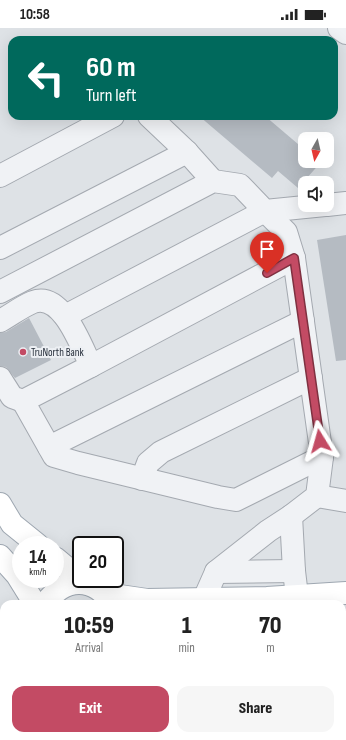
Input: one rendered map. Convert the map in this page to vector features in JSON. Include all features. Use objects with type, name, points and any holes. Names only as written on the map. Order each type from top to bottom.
[{"type":"main road","points":[[0,504],[6,527],[22,536]]},
{"type":"main road","points":[[0,556],[17,575],[33,600]]},
{"type":"main road","points":[[64,566],[72,572]]},
{"type":"main road","points":[[48,600],[52,594],[62,587],[72,583]]},
{"type":"main road","points":[[97,588],[109,599],[147,600],[297,596],[346,593]]},
{"type":"street","points":[[339,28],[346,33]]},
{"type":"street","points":[[0,176],[105,120]]},
{"type":"street","points":[[153,120],[187,152],[213,181]]},
{"type":"street","points":[[0,248],[187,152]]},
{"type":"street","points":[[0,292],[213,181],[240,184],[286,232],[294,258],[322,457],[317,496],[291,516],[268,530],[216,572],[204,599]]},
{"type":"street","points":[[334,204],[346,203]]},
{"type":"street","points":[[65,316],[265,211],[298,208]]},
{"type":"street","points":[[23,401],[294,258]]},
{"type":"street","points":[[0,321],[33,302],[44,301],[54,305],[65,316],[91,366]]},
{"type":"street","points":[[49,447],[303,321]]},
{"type":"street","points":[[0,378],[12,397],[23,401],[54,456],[218,498],[236,500],[322,457]]},
{"type":"street","points":[[142,479],[148,463],[161,452],[311,378]]},
{"type":"street","points":[[317,496],[346,501]]},
{"type":"street","points":[[291,516],[297,596]]},
{"type":"street","points":[[216,572],[294,571]]},
{"type":"building","points":[[204,120],[270,120],[298,144],[298,168],[316,168],[309,176],[298,176],[298,188],[278,171],[272,178]]},
{"type":"building","points":[[346,235],[346,360],[336,361],[317,240]]},
{"type":"building","name":"TruNorth Bank","points":[[29,318],[51,360],[15,378],[6,367],[0,366],[0,333],[6,332]]},
{"type":"place","name":"TruNorth Bank","points":[[23,352]]},
{"type":"route","points":[[267,273],[294,258],[320,441]]}]
